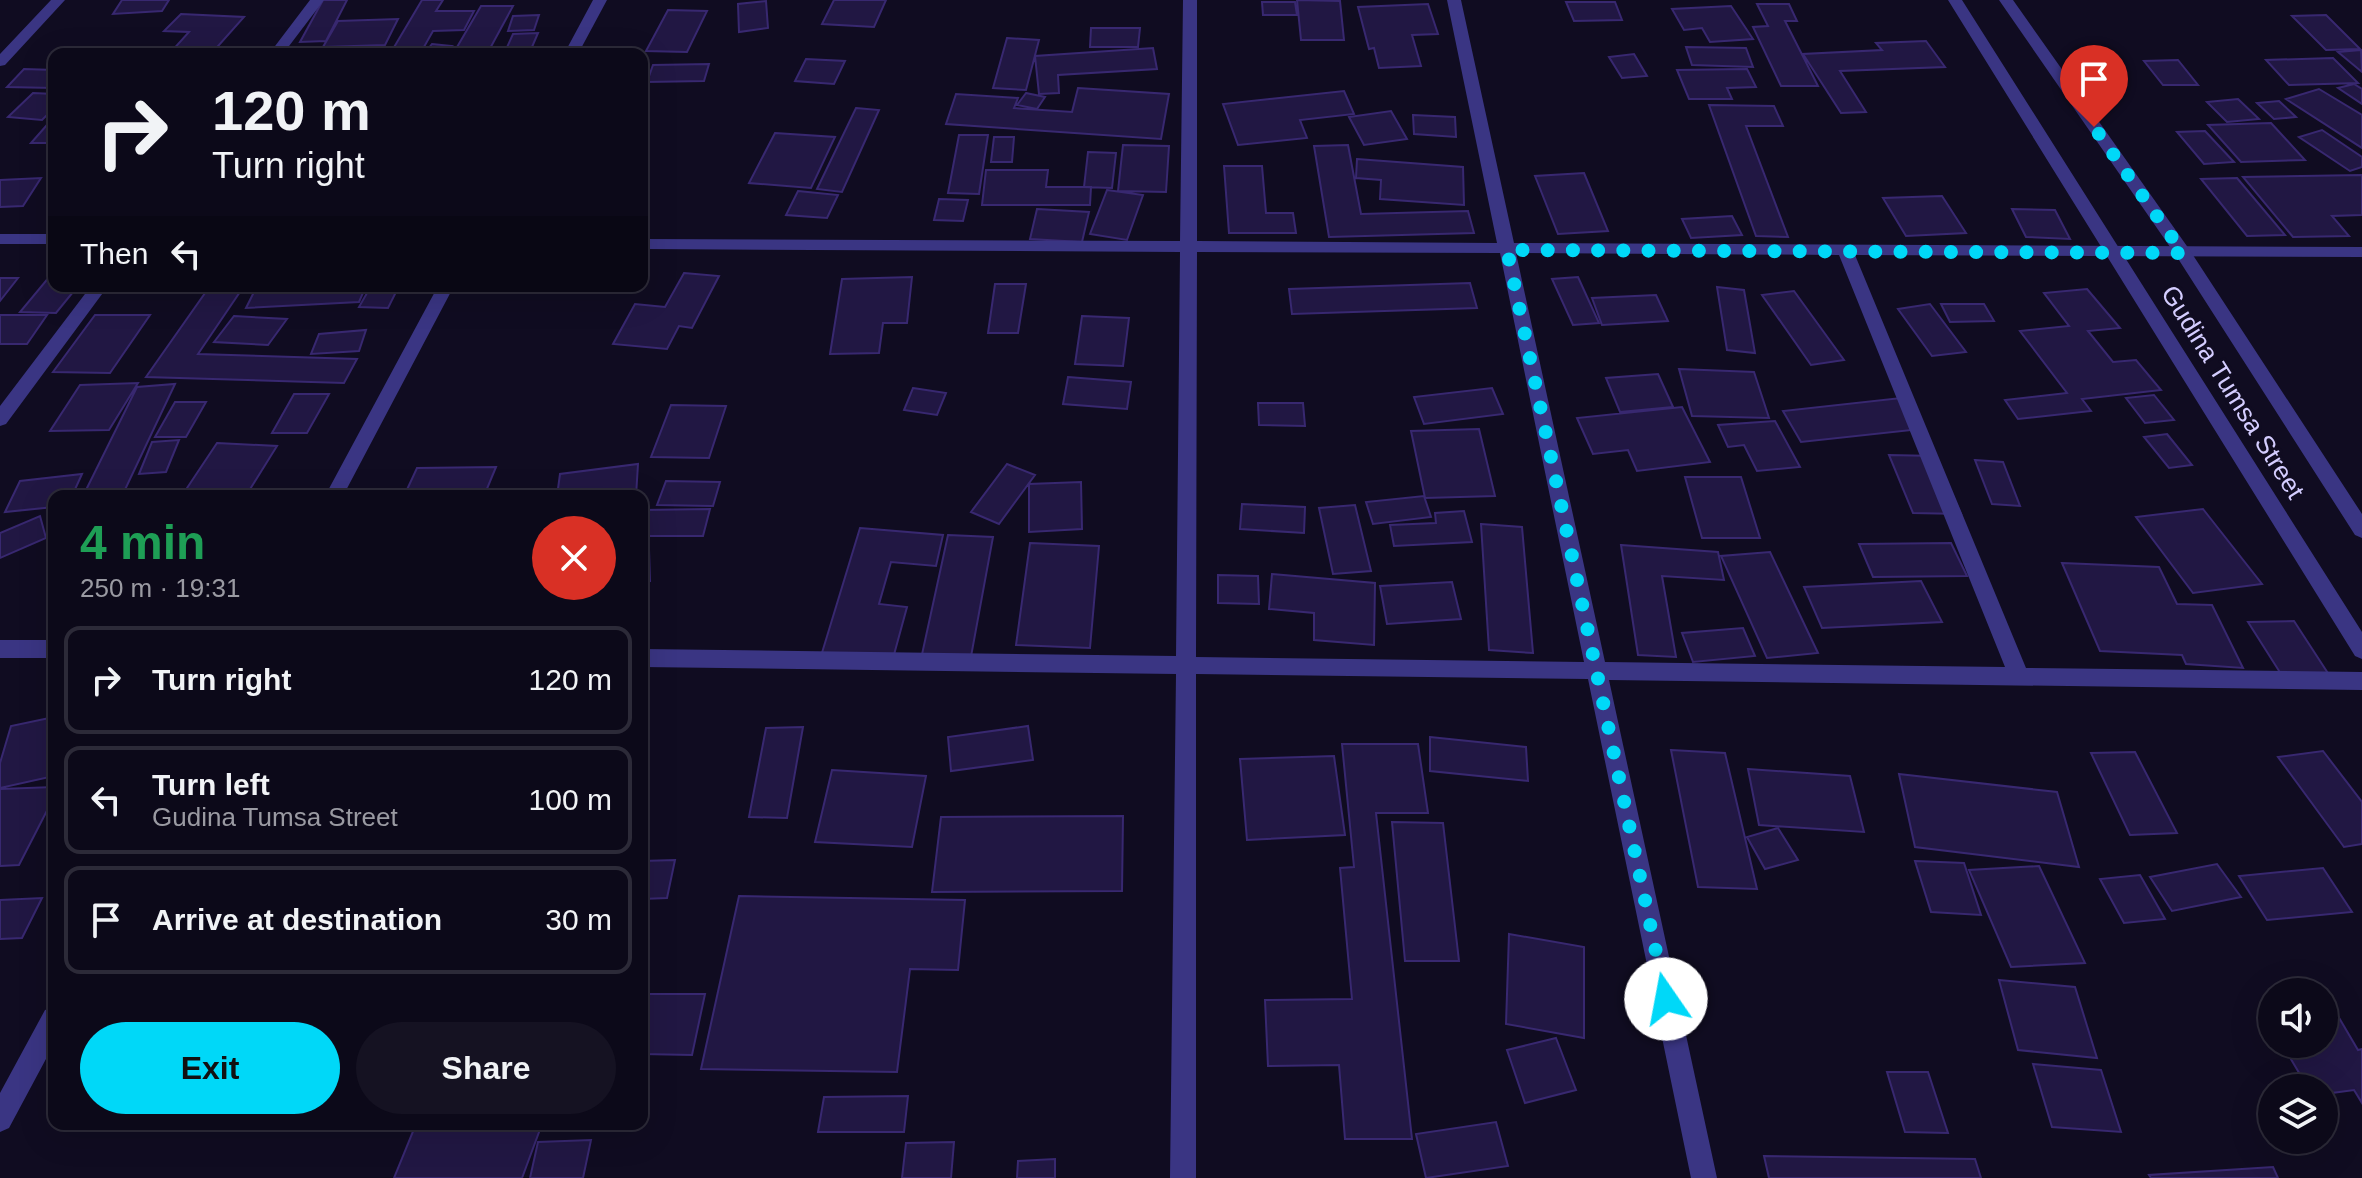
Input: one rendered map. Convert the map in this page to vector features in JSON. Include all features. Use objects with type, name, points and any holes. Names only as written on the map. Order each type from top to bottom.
[{"type":"street","points":[[0,62],[58,0]]},
{"type":"street","points":[[281,48],[317,0]]},
{"type":"street","points":[[574,48],[600,0]]},
{"type":"street","points":[[1183,1178],[1190,0]]},
{"type":"street","points":[[1454,0],[1704,1178]]},
{"type":"street","name":"Gudina Tumsa Street","points":[[1955,0],[2116,252],[2362,650]]},
{"type":"street","name":"Gudina Tumsa Street","points":[[2006,0],[2183,253],[2362,530]]},
{"type":"street","points":[[0,239],[48,239]]},
{"type":"street","points":[[648,244],[2362,252]]},
{"type":"street","points":[[1846,252],[2019,676]]},
{"type":"street","points":[[0,419],[95,292]]},
{"type":"street","points":[[337,490],[443,292]]},
{"type":"street","points":[[0,649],[48,649]]},
{"type":"street","points":[[648,658],[2362,681]]},
{"type":"street","points":[[0,1119],[48,1030]]},
{"type":"building","points":[[122,0],[169,0],[162,11],[113,14]]},
{"type":"building","points":[[323,0],[347,0],[326,41],[300,42]]},
{"type":"building","points":[[422,0],[443,0],[436,11],[474,11],[464,30],[433,31],[423,48],[394,48]]},
{"type":"building","points":[[834,0],[886,0],[874,27],[822,24]]},
{"type":"building","points":[[1297,0],[1340,1],[1344,40],[1301,40]]},
{"type":"building","points":[[766,1],[768,28],[739,32],[738,4]]},
{"type":"building","points":[[1262,2],[1295,2],[1297,15],[1263,15]]},
{"type":"building","points":[[1566,2],[1615,2],[1622,20],[1574,21]]},
{"type":"building","points":[[1428,4],[1438,34],[1412,35],[1421,66],[1379,68],[1374,48],[1369,49],[1358,7]]},
{"type":"building","points":[[1757,4],[1789,4],[1797,21],[1785,21],[1818,86],[1781,86],[1753,27],[1768,26]]},
{"type":"building","points":[[481,6],[513,6],[490,48],[456,48]]},
{"type":"building","points":[[1731,6],[1753,39],[1710,42],[1702,28],[1684,30],[1672,9]]},
{"type":"building","points":[[668,10],[707,11],[687,52],[648,51]]},
{"type":"building","points":[[181,14],[244,17],[216,48],[175,48],[189,32],[164,31]]},
{"type":"building","points":[[539,15],[534,30],[508,31],[513,16]]},
{"type":"building","points":[[2326,15],[2360,49],[2326,50],[2292,16]]},
{"type":"building","points":[[398,19],[385,45],[323,47],[338,21]]},
{"type":"building","points":[[1091,28],[1140,28],[1138,47],[1090,47]]},
{"type":"building","points":[[538,33],[532,48],[507,48],[513,34]]},
{"type":"building","points":[[1007,38],[1039,40],[1026,90],[993,88]]},
{"type":"building","points":[[1926,41],[1945,67],[1840,71],[1866,112],[1841,113],[1803,54],[1882,50],[1876,43]]},
{"type":"building","points":[[432,44],[452,46],[450,48],[429,48]]},
{"type":"building","points":[[1686,47],[1746,48],[1753,67],[1692,65]]},
{"type":"building","points":[[1153,48],[1157,69],[1058,75],[1059,93],[1039,94],[1035,56]]},
{"type":"building","points":[[2361,50],[2362,72],[2338,52]]},
{"type":"building","points":[[1634,54],[1647,76],[1622,78],[1609,57]]},
{"type":"building","points":[[2333,58],[2358,83],[2289,85],[2266,60]]},
{"type":"building","points":[[806,59],[845,61],[834,84],[795,81]]},
{"type":"building","points":[[2178,60],[2198,85],[2163,85],[2144,61]]},
{"type":"building","points":[[709,64],[704,81],[648,82],[653,65]]},
{"type":"building","points":[[24,69],[48,70],[48,88],[7,87]]},
{"type":"building","points":[[1747,69],[1756,87],[1727,88],[1732,99],[1689,99],[1677,70]]},
{"type":"building","points":[[2354,84],[2362,89],[2362,104],[2338,88]]},
{"type":"building","points":[[1078,88],[1169,94],[1161,139],[946,124],[956,94],[1018,98],[1014,108],[1072,112]]},
{"type":"building","points":[[2319,89],[2362,115],[2362,148],[2286,99]]},
{"type":"building","points":[[1344,91],[1354,114],[1300,120],[1307,138],[1238,145],[1223,104]]},
{"type":"building","points":[[33,93],[48,94],[48,114],[42,120],[8,117]]},
{"type":"building","points":[[1026,93],[1045,97],[1037,109],[1017,105]]},
{"type":"building","points":[[2238,99],[2259,119],[2227,122],[2207,102]]},
{"type":"building","points":[[2279,101],[2296,117],[2274,119],[2257,103]]},
{"type":"building","points":[[1709,105],[1774,106],[1783,126],[1746,126],[1788,237],[1756,236]]},
{"type":"building","points":[[856,108],[879,110],[842,192],[817,189]]},
{"type":"building","points":[[1391,111],[1407,139],[1364,145],[1349,117]]},
{"type":"building","points":[[1413,115],[1455,117],[1456,137],[1414,134]]},
{"type":"building","points":[[2271,123],[2305,160],[2241,162],[2208,125]]},
{"type":"building","points":[[48,124],[48,143],[31,143]]},
{"type":"building","points":[[2322,130],[2362,157],[2362,167],[2350,171],[2299,137]]},
{"type":"building","points":[[2205,131],[2234,162],[2204,164],[2177,132]]},
{"type":"building","points":[[775,133],[835,137],[811,188],[749,183]]},
{"type":"building","points":[[959,135],[988,135],[979,194],[948,193]]},
{"type":"building","points":[[994,137],[1014,137],[1012,162],[991,162]]},
{"type":"building","points":[[1123,145],[1169,146],[1166,192],[1118,191]]},
{"type":"building","points":[[1348,145],[1361,214],[1468,211],[1474,233],[1329,237],[1314,146]]},
{"type":"building","points":[[1088,152],[1116,153],[1112,188],[1084,187]]},
{"type":"building","points":[[1357,159],[1463,167],[1464,205],[1380,199],[1381,180],[1356,178]]},
{"type":"building","points":[[1224,166],[1262,166],[1266,213],[1293,213],[1296,233],[1229,233]]},
{"type":"building","points":[[986,170],[1048,170],[1046,187],[1091,187],[1090,205],[982,205]]},
{"type":"building","points":[[1584,173],[1608,231],[1558,234],[1535,176]]},
{"type":"building","points":[[2362,175],[2362,215],[2332,216],[2349,236],[2293,237],[2243,177]]},
{"type":"building","points":[[41,178],[23,206],[0,207],[0,180]]},
{"type":"building","points":[[2237,178],[2285,235],[2247,236],[2201,179]]},
{"type":"building","points":[[1107,190],[1143,195],[1127,240],[1090,234]]},
{"type":"building","points":[[798,191],[838,195],[827,218],[786,215]]},
{"type":"building","points":[[1942,196],[1966,233],[1906,236],[1883,198]]},
{"type":"building","points":[[939,199],[968,200],[963,221],[934,220]]},
{"type":"building","points":[[1037,209],[1089,212],[1082,242],[1030,239]]},
{"type":"building","points":[[2012,209],[2055,210],[2070,239],[2026,237]]},
{"type":"building","points":[[1732,216],[1742,235],[1691,238],[1682,219]]},
{"type":"building","points":[[684,273],[719,276],[692,328],[679,326],[667,349],[613,344],[635,304],[665,307]]},
{"type":"building","points":[[912,277],[907,323],[883,323],[879,353],[830,354],[842,279]]},
{"type":"building","points":[[1578,277],[1599,323],[1573,325],[1552,279]]},
{"type":"building","points":[[0,278],[18,278],[0,301]]},
{"type":"building","points":[[48,278],[48,292],[73,292],[56,313],[20,312]]},
{"type":"building","points":[[1470,283],[1477,308],[1292,314],[1289,289]]},
{"type":"building","points":[[995,284],[1026,284],[1018,333],[988,333]]},
{"type":"building","points":[[1717,287],[1744,290],[1755,353],[1727,350]]},
{"type":"building","points":[[2087,289],[2120,328],[2088,331],[2113,362],[2136,360],[2161,390],[2082,399],[2091,411],[2018,419],[2005,400],[2067,393],[2020,331],[2069,326],[2044,293]]},
{"type":"building","points":[[1794,291],[1844,360],[1811,365],[1762,295]]},
{"type":"building","points":[[206,292],[240,292],[198,354],[357,359],[344,383],[146,377]]},
{"type":"building","points":[[254,292],[363,292],[359,302],[246,308]]},
{"type":"building","points":[[368,292],[396,292],[388,308],[359,307]]},
{"type":"building","points":[[1656,295],[1668,321],[1602,325],[1592,298]]},
{"type":"building","points":[[1930,304],[1966,352],[1932,356],[1898,309]]},
{"type":"building","points":[[1941,304],[1984,304],[1994,321],[1950,322]]},
{"type":"building","points":[[0,315],[47,315],[27,344],[0,344]]},
{"type":"building","points":[[95,315],[150,315],[110,373],[53,372]]},
{"type":"building","points":[[234,316],[287,319],[268,345],[214,342]]},
{"type":"building","points":[[1082,316],[1129,318],[1123,366],[1075,364]]},
{"type":"building","points":[[366,330],[359,351],[311,354],[319,334]]},
{"type":"building","points":[[1679,369],[1754,372],[1769,418],[1692,416]]},
{"type":"building","points":[[1658,374],[1673,407],[1620,412],[1606,378]]},
{"type":"building","points":[[1068,377],[1131,382],[1127,409],[1063,404]]},
{"type":"building","points":[[138,383],[109,430],[50,431],[80,385]]},
{"type":"building","points":[[175,384],[125,490],[86,490],[137,387]]},
{"type":"building","points":[[913,388],[946,393],[937,415],[904,410]]},
{"type":"building","points":[[1492,388],[1503,414],[1424,424],[1414,397]]},
{"type":"building","points":[[294,394],[329,394],[307,433],[272,433]]},
{"type":"building","points":[[2154,395],[2174,420],[2145,423],[2126,398]]},
{"type":"building","points":[[1901,398],[1921,429],[1801,442],[1783,411]]},
{"type":"building","points":[[175,402],[206,402],[186,437],[155,437]]},
{"type":"building","points":[[1258,403],[1303,403],[1305,426],[1259,425]]},
{"type":"building","points":[[671,405],[726,406],[709,458],[651,457]]},
{"type":"building","points":[[1682,407],[1710,462],[1637,471],[1628,450],[1593,454],[1577,418]]},
{"type":"building","points":[[1775,421],[1800,467],[1757,471],[1744,445],[1728,447],[1718,425]]},
{"type":"building","points":[[1479,429],[1495,496],[1425,498],[1411,431]]},
{"type":"building","points":[[2167,434],[2192,465],[2169,468],[2144,437]]},
{"type":"building","points":[[179,440],[166,472],[139,474],[152,442]]},
{"type":"building","points":[[217,443],[277,446],[250,490],[186,490]]},
{"type":"building","points":[[1889,455],[1935,456],[1961,514],[1913,513]]},
{"type":"building","points":[[1975,460],[2003,462],[2020,506],[1992,504]]},
{"type":"building","points":[[638,464],[636,490],[558,490],[560,474]]},
{"type":"building","points":[[1007,464],[1035,475],[999,524],[971,512]]},
{"type":"building","points":[[496,467],[486,490],[407,490],[417,468]]},
{"type":"building","points":[[82,474],[75,490],[48,490],[48,508],[5,512],[20,481]]},
{"type":"building","points":[[1685,477],[1741,477],[1760,538],[1702,538]]},
{"type":"building","points":[[666,481],[720,482],[713,506],[657,505]]},
{"type":"building","points":[[1081,482],[1082,529],[1029,532],[1029,484]]},
{"type":"building","points":[[1424,496],[1431,517],[1373,524],[1366,502]]},
{"type":"building","points":[[1242,504],[1305,507],[1304,533],[1240,529]]},
{"type":"building","points":[[1355,505],[1371,571],[1333,574],[1319,508]]},
{"type":"building","points":[[710,509],[703,536],[648,536],[648,510]]},
{"type":"building","points":[[2203,509],[2262,584],[2193,593],[2136,517]]},
{"type":"building","points":[[1464,511],[1472,542],[1394,546],[1390,525],[1436,523],[1435,513]]},
{"type":"building","points":[[40,516],[46,538],[0,558],[0,533]]},
{"type":"building","points":[[1481,524],[1522,527],[1533,653],[1489,650]]},
{"type":"building","points":[[860,528],[943,535],[936,566],[891,562],[879,604],[907,607],[892,662],[821,656]]},
{"type":"building","points":[[948,535],[993,537],[970,662],[921,659]]},
{"type":"building","points":[[1030,543],[1099,546],[1090,648],[1016,645]]},
{"type":"building","points":[[1951,543],[1967,576],[1873,577],[1859,544]]},
{"type":"building","points":[[1621,545],[1718,552],[1724,580],[1662,576],[1676,657],[1638,655]]},
{"type":"building","points":[[648,549],[650,581],[648,581]]},
{"type":"building","points":[[1770,552],[1818,653],[1767,658],[1721,556]]},
{"type":"building","points":[[2062,563],[2159,567],[2177,604],[2212,605],[2243,668],[2186,664],[2182,655],[2100,651]]},
{"type":"building","points":[[1272,574],[1375,583],[1374,645],[1314,640],[1314,613],[1269,609]]},
{"type":"building","points":[[1218,575],[1258,576],[1259,604],[1218,603]]},
{"type":"building","points":[[1921,581],[1942,622],[1822,628],[1804,587]]},
{"type":"building","points":[[1452,582],[1461,619],[1387,624],[1380,586]]},
{"type":"building","points":[[2294,621],[2335,684],[2288,685],[2248,622]]},
{"type":"building","points":[[1743,628],[1755,656],[1693,662],[1682,633]]},
{"type":"building","points":[[48,718],[48,777],[0,788],[0,763],[11,726]]},
{"type":"building","points":[[1028,726],[1033,760],[951,771],[948,737]]},
{"type":"building","points":[[803,727],[787,818],[749,817],[766,728]]},
{"type":"building","points":[[1430,737],[1526,747],[1528,781],[1430,771]]},
{"type":"building","points":[[1342,744],[1418,744],[1428,813],[1376,813],[1412,1139],[1345,1139],[1339,1065],[1268,1066],[1265,1000],[1352,999],[1340,868],[1354,867]]},
{"type":"building","points":[[1671,750],[1725,753],[1757,889],[1698,887]]},
{"type":"building","points":[[2323,751],[2362,802],[2362,844],[2344,847],[2278,757]]},
{"type":"building","points":[[2135,752],[2177,833],[2130,835],[2091,753]]},
{"type":"building","points":[[1334,756],[1345,835],[1247,840],[1240,759]]},
{"type":"building","points":[[1748,769],[1850,776],[1864,832],[1759,825]]},
{"type":"building","points":[[832,770],[926,776],[912,847],[815,842]]},
{"type":"building","points":[[1899,774],[2057,792],[2079,867],[1915,847]]},
{"type":"building","points":[[48,787],[48,809],[19,865],[0,866],[0,789]]},
{"type":"building","points":[[1123,816],[1122,891],[932,892],[941,817]]},
{"type":"building","points":[[1392,822],[1443,823],[1459,961],[1405,961]]},
{"type":"building","points":[[1778,828],[1798,860],[1765,869],[1747,837]]},
{"type":"building","points":[[675,860],[667,898],[648,899],[648,861]]},
{"type":"building","points":[[1915,861],[1964,863],[1981,915],[1931,912]]},
{"type":"building","points":[[2217,864],[2241,897],[2172,911],[2150,877]]},
{"type":"building","points":[[2039,866],[2085,963],[2011,967],[1969,870]]},
{"type":"building","points":[[2323,868],[2352,912],[2267,920],[2239,876]]},
{"type":"building","points":[[2140,875],[2165,919],[2124,923],[2100,879]]},
{"type":"building","points":[[739,896],[965,900],[958,970],[910,969],[897,1072],[701,1069]]},
{"type":"building","points":[[42,898],[22,938],[0,939],[0,900]]},
{"type":"building","points":[[1509,934],[1584,947],[1584,1038],[1506,1024]]},
{"type":"building","points":[[1999,980],[2075,987],[2097,1058],[2018,1050]]},
{"type":"building","points":[[648,994],[705,994],[692,1055],[648,1054]]},
{"type":"building","points":[[2338,1016],[2358,1050],[2362,1049],[2362,1103],[2354,1090],[2338,1092],[2338,1074],[2300,1074],[2290,1058],[2338,1058]]},
{"type":"building","points":[[1556,1038],[1576,1090],[1525,1103],[1507,1050]]},
{"type":"building","points":[[2033,1064],[2101,1070],[2121,1132],[2052,1127]]},
{"type":"building","points":[[1887,1072],[1928,1072],[1948,1133],[1905,1132]]},
{"type":"building","points":[[908,1096],[904,1132],[818,1132],[824,1097]]},
{"type":"building","points":[[1496,1122],[1508,1166],[1426,1178],[1416,1134]]},
{"type":"building","points":[[414,1130],[540,1130],[522,1178],[394,1178]]},
{"type":"building","points":[[591,1140],[583,1178],[530,1178],[538,1142]]},
{"type":"building","points":[[954,1142],[951,1178],[902,1178],[906,1143]]},
{"type":"building","points":[[1764,1156],[1975,1159],[1981,1178],[1769,1178]]},
{"type":"building","points":[[1055,1159],[1055,1178],[1017,1178],[1018,1161]]},
{"type":"building","points":[[2273,1167],[2278,1178],[2151,1178],[2149,1175]]},
{"type":"route","points":[[1666,999],[1507,250],[2183,253],[2094,127]]}]
